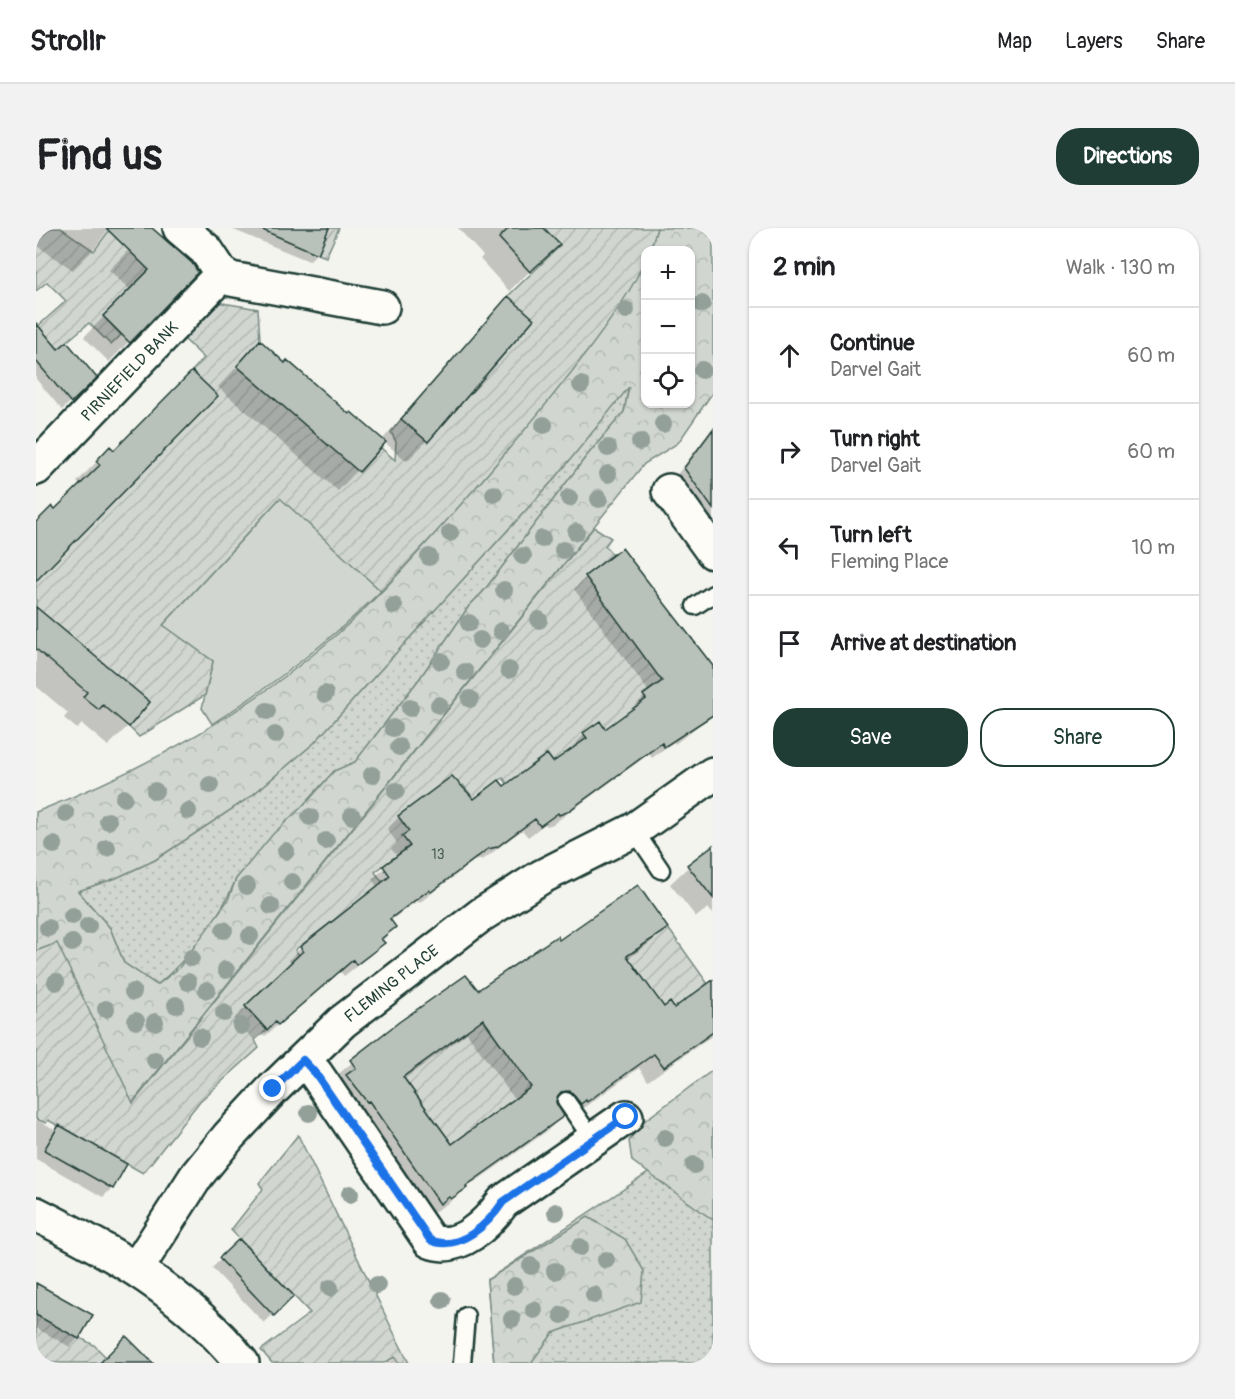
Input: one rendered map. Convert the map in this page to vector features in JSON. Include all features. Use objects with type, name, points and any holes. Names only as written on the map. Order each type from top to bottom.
[{"type":"street","points":[[180,228],[206,250],[222,274],[240,282],[382,307]]},
{"type":"street","name":"PIRNIEFIELD BANK","points":[[40,457],[222,274]]},
{"type":"street","points":[[669,491],[713,552]]},
{"type":"street","name":"FLEMING PLACE","points":[[137,1268],[197,1175],[229,1136],[303,1060],[378,993],[480,915],[541,877],[634,830],[713,774]]},
{"type":"street","points":[[303,1060],[316,1074],[430,1240],[437,1244],[458,1241],[490,1221],[503,1202],[626,1117]]},
{"type":"street","points":[[36,1214],[137,1268],[202,1319],[242,1363]]},
{"type":"lane","points":[[694,606],[713,594]]},
{"type":"lane","points":[[634,830],[662,870]]},
{"type":"lane","points":[[566,1101],[593,1140]]},
{"type":"lane","points":[[462,1363],[466,1316]]},
{"type":"green space","points":[[36,228],[61,228],[94,251],[111,228],[149,270],[103,316],[121,335],[111,345],[89,323],[58,349],[38,326],[66,301],[47,282],[36,291]]},
{"type":"green space","points":[[329,228],[339,228],[326,257],[318,254]]},
{"type":"green space","points":[[544,228],[657,228],[651,246],[641,246],[641,264],[636,278],[611,319],[574,369],[485,477],[381,591],[280,498],[163,625],[213,661],[205,695],[139,737],[129,727],[150,702],[36,607],[36,557],[217,396],[192,371],[204,358],[184,339],[217,302],[258,309],[260,340],[237,366],[360,472],[381,448],[395,460],[396,442],[391,432],[401,419],[428,442],[534,319],[508,296],[560,246]]},
{"type":"green space","points":[[657,228],[713,228],[713,392],[678,443],[644,464],[132,1103],[56,944],[36,951],[36,812],[116,777],[193,737],[267,690],[335,636],[415,556],[532,421],[573,370],[641,267],[641,408],[695,408],[695,246],[651,246]],"holes":[[[629,387],[624,412],[585,458],[483,592],[469,606],[420,678],[355,762],[334,771],[309,800],[273,834],[236,879],[228,900],[179,968],[157,985],[124,963],[110,928],[78,891],[116,878],[155,860],[250,797],[314,743],[557,476]]]},
{"type":"green space","points":[[629,385],[624,412],[585,458],[483,592],[469,606],[420,678],[355,762],[334,771],[236,879],[222,908],[192,950],[157,985],[124,963],[110,928],[78,891],[116,878],[155,860],[250,797],[314,743],[557,476]]},
{"type":"green space","points":[[281,497],[381,591],[300,662],[212,724],[202,708],[213,661],[163,625]]},
{"type":"green space","points":[[594,527],[611,538],[605,546],[613,555],[585,576],[644,655],[681,628],[692,638],[662,681],[643,694],[650,704],[605,729],[600,722],[583,733],[589,741],[553,762],[547,754],[530,766],[516,795],[503,778],[474,799],[463,785],[409,831],[410,846],[375,872],[383,883],[295,950],[299,955],[245,1006],[267,1030],[255,1040],[259,1048],[200,1101],[143,1173],[48,1120],[46,1123],[36,1119],[36,951],[57,943],[133,1103]]},
{"type":"green space","points":[[668,928],[708,984],[674,1008],[670,1003],[534,1085],[452,1144],[399,1071],[451,1039],[454,1041],[467,1031],[465,1028],[491,1008],[634,952]]},
{"type":"green space","points":[[713,1070],[713,1220],[632,1161],[629,1141],[640,1124]]},
{"type":"green space","points":[[713,1130],[713,1363],[494,1363],[487,1280]]},
{"type":"green space","points":[[298,1135],[409,1363],[398,1363],[395,1357],[384,1363],[272,1363],[261,1350],[310,1313],[231,1230],[263,1189],[259,1183]]},
{"type":"green space","points":[[588,1217],[625,1239],[644,1271],[641,1302],[553,1333],[531,1363],[494,1363],[487,1280]]},
{"type":"green space","points":[[36,1315],[94,1345],[112,1363],[36,1363]]},
{"type":"building","points":[[106,228],[152,228],[192,263],[198,272],[130,343],[103,316],[149,270]]},
{"type":"building","points":[[258,228],[329,228],[318,254]]},
{"type":"building","points":[[509,228],[544,228],[560,245],[530,272],[499,238]]},
{"type":"building","points":[[508,296],[534,319],[428,442],[401,419]]},
{"type":"building","points":[[36,323],[58,349],[67,342],[97,378],[71,403],[36,361]]},
{"type":"building","points":[[260,340],[285,363],[287,360],[349,414],[351,412],[386,442],[359,472],[237,366]]},
{"type":"building","points":[[192,371],[218,396],[36,581],[36,522],[52,506],[55,509],[100,465],[96,461],[110,446],[114,450]]},
{"type":"building","points":[[713,429],[713,509],[684,468]]},
{"type":"building","points":[[622,548],[713,666],[713,715],[664,747],[662,743],[567,812],[559,815],[558,813],[540,826],[535,819],[497,847],[488,849],[431,892],[429,890],[390,919],[396,927],[381,939],[385,943],[356,965],[353,960],[278,1025],[275,1022],[267,1030],[245,1006],[303,951],[300,947],[390,876],[383,866],[410,846],[402,836],[409,831],[398,816],[452,776],[474,799],[499,780],[504,786],[547,754],[553,762],[587,738],[583,733],[600,721],[605,729],[646,699],[643,695],[662,681],[585,576]]},
{"type":"building","points":[[36,607],[150,702],[129,727],[103,705],[99,710],[83,697],[87,692],[36,649]]},
{"type":"building","points":[[713,845],[713,898],[687,865]]},
{"type":"building","points":[[638,885],[668,928],[627,956],[664,1007],[670,1002],[674,1008],[713,980],[713,1032],[664,1067],[654,1054],[587,1102],[586,1100],[581,1104],[570,1091],[561,1092],[556,1102],[564,1116],[466,1186],[467,1188],[440,1204],[369,1101],[367,1102],[346,1075],[356,1068],[350,1060],[466,975],[478,990],[557,936],[559,940]],"holes":[[[483,1019],[531,1087],[452,1144],[403,1077]]]},
{"type":"building","points":[[59,1125],[127,1164],[113,1189],[44,1150]]},
{"type":"building","points":[[239,1239],[294,1296],[274,1316],[219,1258]]},
{"type":"building","points":[[36,1283],[93,1315],[79,1339],[36,1315]]},
{"type":"building","points":[[126,1336],[153,1363],[100,1363]]},
{"type":"route","points":[[273,1089],[303,1060],[316,1074],[430,1240],[437,1244],[458,1241],[490,1221],[503,1202],[626,1117]]}]
